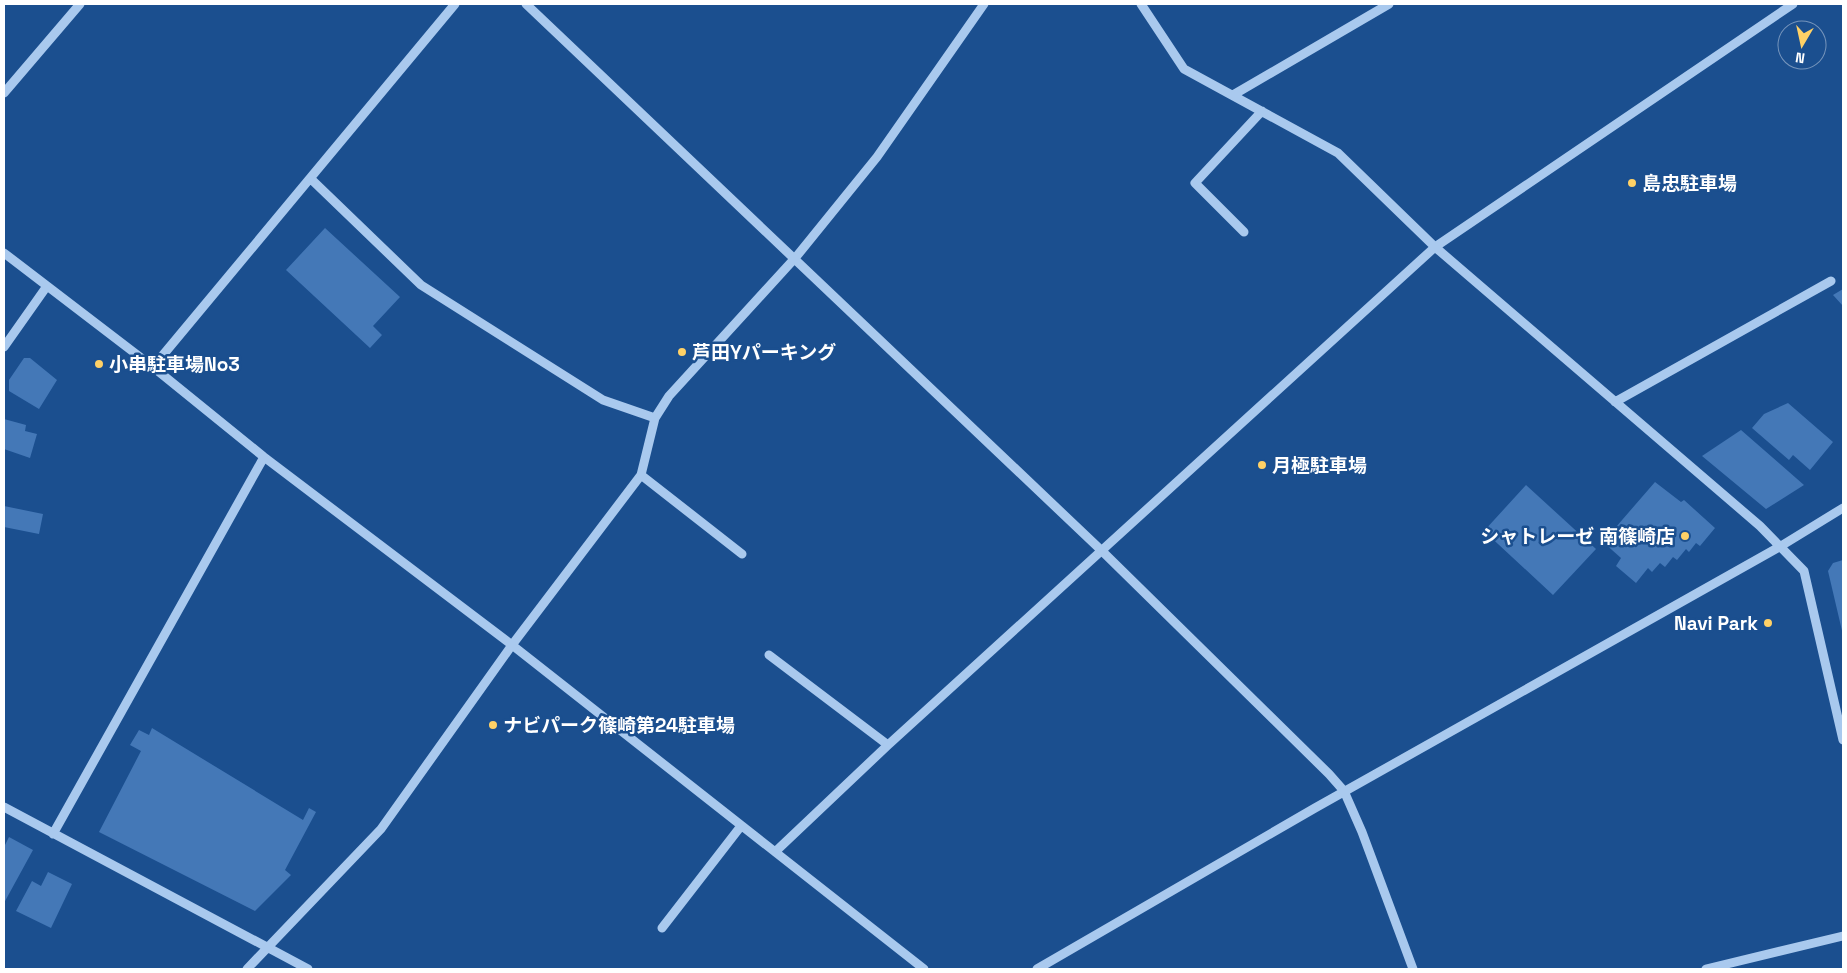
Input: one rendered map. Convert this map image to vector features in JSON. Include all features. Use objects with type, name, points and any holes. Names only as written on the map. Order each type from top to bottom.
[{"type":"street","points":[[4,93],[80,4]]},
{"type":"street","points":[[153,368],[455,4]]},
{"type":"street","points":[[526,4],[796,258],[1102,551],[1344,792],[1362,832],[1413,969]]},
{"type":"street","points":[[247,969],[265,948],[381,829],[512,645],[642,475],[655,418],[670,396],[796,258],[877,157],[984,4]]},
{"type":"street","points":[[1141,4],[1184,68],[1338,153],[1435,248],[1780,546],[1804,571],[1843,740]]},
{"type":"street","points":[[1233,95],[1389,4]]},
{"type":"street","points":[[775,852],[888,745],[1435,248],[1788,5]]},
{"type":"street","points":[[1244,232],[1195,182],[1262,111]]},
{"type":"street","points":[[311,179],[421,285],[603,400],[655,418]]},
{"type":"street","points":[[4,253],[264,456],[512,645],[924,969]]},
{"type":"street","points":[[1615,402],[1831,281]]},
{"type":"street","points":[[4,347],[47,286]]},
{"type":"street","points":[[53,834],[264,456]]},
{"type":"street","points":[[642,475],[742,554]]},
{"type":"street","points":[[1037,969],[1344,792],[1780,546],[1843,508]]},
{"type":"street","points":[[769,655],[888,745]]},
{"type":"street","points":[[4,807],[265,948],[308,969]]},
{"type":"street","points":[[662,928],[740,826]]},
{"type":"street","points":[[1706,969],[1843,936]]},
{"type":"building","points":[[325,228],[400,297],[373,326],[382,335],[370,348],[286,270]]},
{"type":"building","points":[[1843,289],[1843,306],[1833,295]]},
{"type":"building","points":[[24,358],[30,358],[57,380],[39,409],[9,391],[9,380]]},
{"type":"building","points":[[1788,403],[1833,442],[1810,470],[1793,455],[1789,460],[1752,428],[1764,414]]},
{"type":"building","points":[[4,419],[26,425],[25,431],[37,434],[30,458],[4,449]]},
{"type":"building","points":[[1741,430],[1804,485],[1766,509],[1702,456]]},
{"type":"building","points":[[1655,482],[1681,502],[1684,500],[1715,528],[1700,546],[1696,543],[1689,552],[1686,549],[1677,560],[1673,557],[1665,567],[1660,563],[1652,572],[1648,568],[1636,583],[1616,566],[1621,558],[1603,542]]},
{"type":"building","points":[[1526,485],[1596,549],[1553,595],[1484,531]]},
{"type":"building","points":[[4,506],[43,514],[39,534],[4,527]]},
{"type":"building","points":[[1843,560],[1843,635],[1828,571],[1833,563]]},
{"type":"building","points":[[152,728],[303,820],[309,808],[316,812],[285,870],[291,875],[255,911],[99,832],[141,751],[130,745],[139,730],[149,735]]},
{"type":"building","points":[[9,837],[33,850],[4,903],[4,847]]},
{"type":"building","points":[[48,872],[72,884],[51,928],[16,911],[32,881],[41,886]]},
{"type":"place","name":"島忠駐車場","points":[[1632,183]]},
{"type":"place","name":"芦田Yパーキング","points":[[682,352]]},
{"type":"place","name":"小串駐車場No3","points":[[99,364]]},
{"type":"place","name":"月極駐車場","points":[[1262,465]]},
{"type":"place","name":"シャトレーゼ 南篠崎店","points":[[1685,536]]},
{"type":"place","name":"Navi Park","points":[[1768,623]]},
{"type":"place","name":"ナビパーク篠崎第24駐車場","points":[[493,725]]}]
